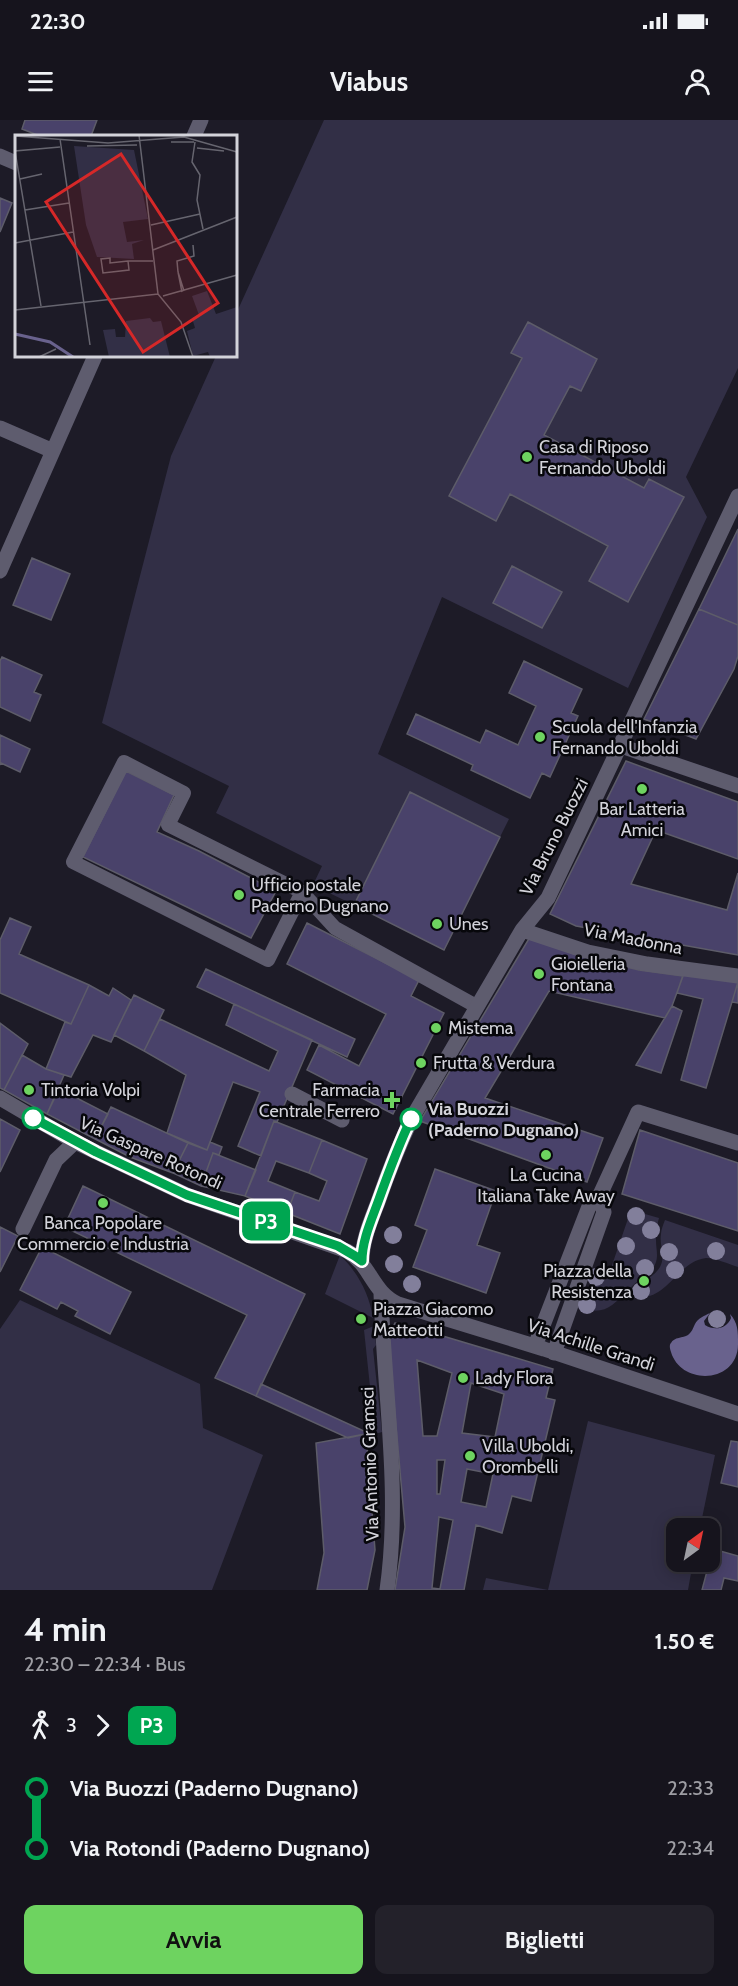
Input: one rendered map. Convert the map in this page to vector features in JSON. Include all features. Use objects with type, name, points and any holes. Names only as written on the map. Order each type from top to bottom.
[{"type":"street","points":[[194,135],[201,120]]},
{"type":"street","points":[[0,156],[15,163]]},
{"type":"street","points":[[0,571],[95,357]]},
{"type":"street","points":[[0,428],[53,451]]},
{"type":"street","name":"Via Bruno Buozzi","points":[[362,1261],[363,1248],[372,1219],[398,1147],[412,1118],[522,930],[548,898],[738,496]]},
{"type":"street","points":[[621,746],[738,786]]},
{"type":"street","name":"Via Madonna","points":[[522,930],[588,952],[647,964],[738,976]]},
{"type":"street","points":[[292,1094],[342,1120]]},
{"type":"street","name":"Via Gaspare Rotondi","points":[[0,1098],[75,1142],[187,1195],[327,1243],[347,1251],[362,1261]]},
{"type":"street","points":[[535,1346],[591,1204],[599,1197],[638,1112],[738,1143]]},
{"type":"street","points":[[23,1229],[56,1160],[75,1142]]},
{"type":"street","points":[[554,1353],[604,1212],[599,1197]]},
{"type":"street","points":[[362,1261],[381,1293]]},
{"type":"street","name":"Via Achille Grandi","points":[[381,1293],[398,1304],[430,1316],[535,1346],[738,1414]]},
{"type":"street","name":"Via Antonio Gramsci","points":[[381,1293],[393,1496],[393,1551],[387,1590]]},
{"type":"lane","points":[[302,892],[268,960],[73,862],[123,762],[184,793],[168,825],[302,892],[335,928],[476,1006]]},
{"type":"shaded area","points":[[324,120],[738,120],[738,368],[686,477],[707,517],[628,688],[442,597],[378,754],[509,819],[500,837],[410,793],[354,905],[313,885],[322,866],[216,813],[229,786],[102,723],[171,456],[216,357],[237,357],[237,312]]},
{"type":"shaded area","points":[[631,1210],[659,1218],[656,1232],[656,1262],[652,1270],[609,1307],[598,1311],[583,1309],[594,1275],[611,1268]]},
{"type":"shaded area","points":[[665,1220],[738,1245],[738,1267],[706,1258],[688,1266],[656,1293],[647,1297],[637,1297],[636,1291],[662,1263],[661,1238]]},
{"type":"shaded area","points":[[340,1255],[362,1284],[373,1318],[325,1294]]},
{"type":"shaded area","points":[[20,1300],[200,1384],[203,1428],[263,1455],[212,1590],[0,1590],[0,1329]]},
{"type":"shaded area","points":[[710,1313],[704,1321],[709,1327],[727,1325],[731,1318],[730,1314],[735,1321],[738,1339],[736,1357],[729,1367],[719,1373],[708,1376],[697,1375],[686,1371],[677,1363],[670,1345],[672,1341],[688,1335],[701,1317]]},
{"type":"shaded area","points":[[374,1326],[376,1345],[373,1349],[382,1432],[375,1434],[364,1330]]},
{"type":"shaded area","points":[[588,1421],[715,1455],[702,1518],[666,1518],[666,1572],[691,1572],[688,1590],[548,1590]]},
{"type":"shaded area","points":[[486,1578],[548,1590],[483,1590]]},
{"type":"building","points":[[25,120],[97,120],[91,135],[37,135],[22,129]]},
{"type":"building","points":[[0,198],[12,203],[0,232]]},
{"type":"building","name":"Casa di Riposo Fernando Uboldi","points":[[528,322],[597,359],[581,391],[570,386],[544,435],[644,488],[649,479],[684,497],[628,602],[589,581],[608,546],[510,494],[496,521],[449,496],[522,358],[511,353]]},
{"type":"building","points":[[738,529],[738,625],[699,609]]},
{"type":"building","points":[[32,558],[70,574],[51,620],[13,605]]},
{"type":"building","points":[[512,566],[562,592],[542,628],[493,603]]},
{"type":"building","points":[[699,609],[738,625],[738,656],[734,669],[696,739],[644,719]]},
{"type":"building","points":[[2,657],[42,675],[34,692],[41,695],[30,721],[0,707],[0,661]]},
{"type":"building","points":[[524,661],[582,689],[571,713],[578,716],[550,777],[542,773],[530,798],[471,770],[473,765],[407,734],[416,714],[480,743],[486,730],[518,745],[536,706],[509,693]]},
{"type":"building","points":[[0,735],[30,749],[20,772],[1,763],[0,765]]},
{"type":"building","points":[[626,761],[738,802],[738,859],[656,830],[631,884],[727,910],[738,873],[738,955],[576,926],[550,914]]},
{"type":"building","points":[[126,771],[174,795],[157,832],[276,891],[251,938],[83,857]]},
{"type":"building","points":[[410,792],[500,837],[444,950],[354,905]]},
{"type":"building","points":[[10,918],[31,927],[19,954],[89,985],[71,1024],[0,993],[0,940]]},
{"type":"building","points":[[307,923],[419,980],[411,996],[444,1013],[393,1114],[307,1070],[319,1045],[359,1066],[386,1014],[287,964]]},
{"type":"building","points":[[530,937],[577,955],[639,970],[683,976],[665,1018],[549,991],[485,1098],[603,1138],[587,1182],[420,1121]]},
{"type":"building","points":[[206,969],[355,1039],[347,1057],[197,987]]},
{"type":"building","points":[[684,972],[738,982],[706,1088],[681,1080],[703,999],[677,993]]},
{"type":"building","points":[[738,982],[738,1003],[732,1002]]},
{"type":"building","points":[[89,985],[109,996],[113,988],[131,1000],[111,1042],[93,1035],[71,1077],[46,1069],[65,1022],[71,1024]]},
{"type":"building","points":[[134,995],[164,1010],[144,1051],[114,1035]]},
{"type":"building","points":[[234,1004],[312,1040],[277,1122],[274,1121],[261,1156],[238,1146],[260,1092],[233,1082],[207,1150],[167,1133],[186,1075],[144,1051],[160,1019],[269,1071],[278,1051],[226,1025]]},
{"type":"building","points":[[672,1006],[682,1011],[661,1073],[636,1065]]},
{"type":"building","points":[[0,1023],[28,1044],[4,1090],[0,1088]]},
{"type":"building","points":[[22,1055],[46,1069],[64,1075],[47,1114],[4,1090]]},
{"type":"building","points":[[59,1089],[108,1114],[95,1139],[47,1114]]},
{"type":"building","points":[[111,1107],[188,1143],[173,1173],[130,1157],[95,1139]]},
{"type":"building","points":[[0,1119],[20,1130],[0,1172]]},
{"type":"building","points":[[274,1121],[322,1140],[309,1173],[276,1161],[268,1181],[295,1192],[287,1213],[245,1196]]},
{"type":"building","points":[[640,1130],[738,1163],[738,1231],[622,1194]]},
{"type":"building","points":[[322,1140],[367,1159],[340,1234],[287,1213],[295,1192],[319,1201],[327,1181],[309,1173]]},
{"type":"building","points":[[210,1142],[222,1147],[219,1155],[213,1153],[201,1186],[173,1173],[188,1143],[207,1150]]},
{"type":"building","points":[[213,1153],[256,1170],[245,1196],[201,1186]]},
{"type":"building","points":[[435,1169],[496,1191],[477,1245],[500,1253],[486,1293],[413,1267],[427,1230],[415,1225]]},
{"type":"building","points":[[83,1186],[305,1294],[256,1396],[215,1378],[247,1315],[64,1227]]},
{"type":"building","points":[[0,1227],[18,1236],[0,1272]]},
{"type":"building","points":[[42,1247],[131,1292],[110,1334],[75,1316],[78,1311],[61,1302],[57,1309],[20,1290]]},
{"type":"building","name":"Villa Uboldi, Orombelli","points":[[395,1323],[553,1369],[546,1398],[555,1400],[531,1501],[512,1496],[502,1533],[476,1525],[464,1590],[395,1590],[405,1527],[388,1336]],"holes":[[[417,1360],[452,1373],[437,1436],[423,1436]],[[471,1383],[504,1394],[495,1437],[462,1433]],[[437,1460],[445,1460],[440,1494],[437,1494]],[[467,1469],[493,1474],[486,1507],[461,1502]],[[439,1517],[453,1520],[440,1589],[432,1588]]]},
{"type":"building","points":[[261,1384],[366,1432],[366,1434],[348,1438],[256,1396]]},
{"type":"building","points":[[366,1434],[375,1550],[367,1590],[317,1590],[324,1553],[316,1443]]},
{"type":"building","points":[[731,1441],[738,1442],[738,1487],[721,1483]]},
{"type":"building","points":[[720,1551],[738,1556],[738,1581],[724,1578],[721,1590],[702,1590],[707,1572],[720,1572]]},
{"type":"bus line","name":"P3","points":[[33,1118],[75,1142],[187,1195],[338,1246],[362,1261],[363,1248],[372,1219],[398,1147],[411,1119]]},
{"type":"place","name":"Casa di Riposo Fernando Uboldi","points":[[527,457]]},
{"type":"place","name":"Scuola dell'Infanzia Fernando Uboldi","points":[[540,737]]},
{"type":"place","name":"Bar Latteria Amici","points":[[642,789]]},
{"type":"place","name":"Ufficio postale Paderno Dugnano","points":[[239,895]]},
{"type":"place","name":"Unes","points":[[437,924]]},
{"type":"place","name":"Gioielleria Fontana","points":[[539,974]]},
{"type":"place","name":"Mistema","points":[[436,1028]]},
{"type":"place","name":"Frutta & Verdura","points":[[421,1063]]},
{"type":"place","name":"Tintoria Volpi","points":[[29,1090]]},
{"type":"place","name":"Farmacia Centrale Ferrero","points":[[392,1100]]},
{"type":"place","name":"Via Buozzi (Paderno Dugnano)","points":[[411,1119]]},
{"type":"place","name":"La Cucina Italiana Take Away","points":[[546,1155]]},
{"type":"place","name":"Banca Popolare Commercio e Industria","points":[[103,1203]]},
{"type":"place","name":"Piazza della Resistenza","points":[[644,1281]]},
{"type":"place","name":"Piazza Giacomo Matteotti","points":[[361,1319]]},
{"type":"place","name":"Lady Flora","points":[[463,1378]]},
{"type":"place","name":"Villa Uboldi, Orombelli","points":[[470,1456]]}]
